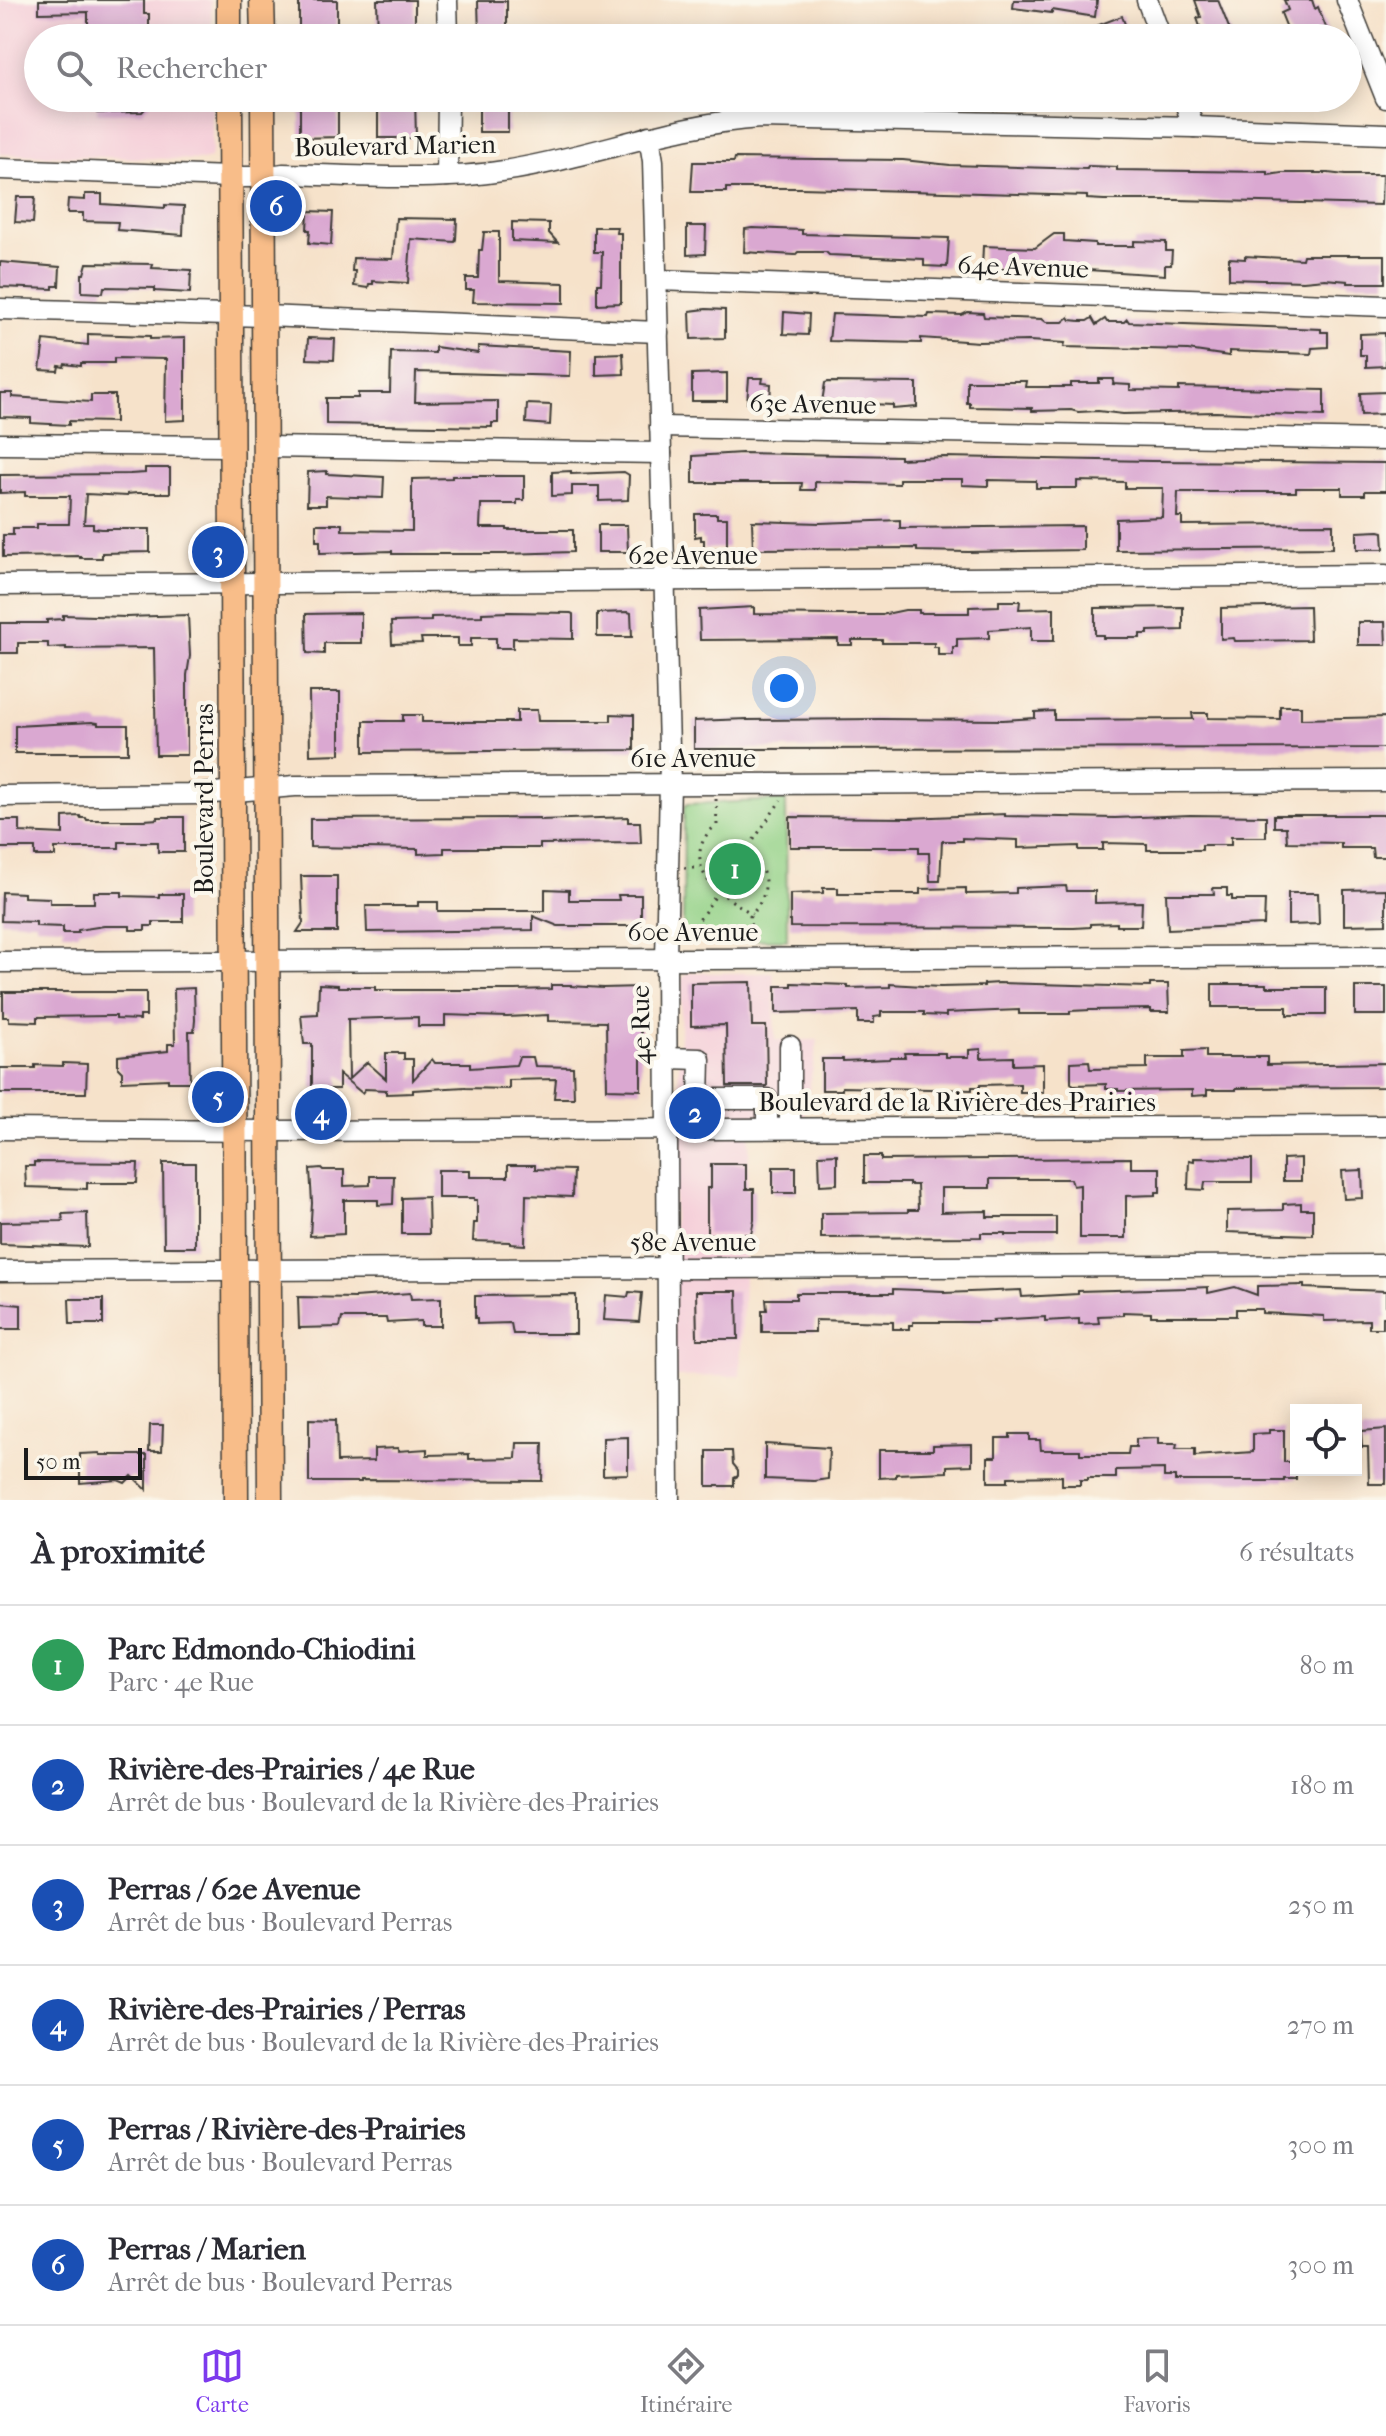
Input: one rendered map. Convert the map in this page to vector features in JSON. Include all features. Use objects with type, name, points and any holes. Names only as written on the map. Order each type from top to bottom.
[{"type":"main road","points":[[229,0],[229,24]]},
{"type":"main road","points":[[262,0],[263,24]]},
{"type":"main road","name":"Boulevard Perras","points":[[230,112],[236,1500]]},
{"type":"main road","points":[[263,112],[270,1500]]},
{"type":"street","points":[[447,0],[448,24]]},
{"type":"street","points":[[1147,0],[1156,24]]},
{"type":"street","points":[[1347,0],[1357,24]]},
{"type":"street","points":[[1362,38],[1386,98]]},
{"type":"street","points":[[447,176],[448,112]]},
{"type":"street","points":[[1188,112],[1194,127]]},
{"type":"street","name":"Boulevard Marien","points":[[0,169],[230,177],[283,174],[447,176],[535,166],[689,126],[760,118],[1386,134]]},
{"type":"street","points":[[265,447],[661,453],[653,161],[649,136]]},
{"type":"street","name":"64e Avenue","points":[[657,280],[1386,306]]},
{"type":"street","points":[[0,309],[658,332]]},
{"type":"street","name":"63e Avenue","points":[[660,427],[1386,440]]},
{"type":"street","points":[[0,444],[230,446]]},
{"type":"street","name":"4e Rue","points":[[661,453],[670,784],[666,958],[669,1500]]},
{"type":"street","name":"62e Avenue","points":[[0,585],[1386,575]]},
{"type":"street","name":"61e Avenue","points":[[0,796],[202,794],[267,787],[1386,781]]},
{"type":"street","name":"60e Avenue","points":[[0,962],[1386,956]]},
{"type":"street","points":[[790,1046],[790,1128]]},
{"type":"street","points":[[667,1058],[700,1059],[699,1099],[767,1099],[767,1128]]},
{"type":"street","name":"Boulevard de la Rivière-des-Prairies","points":[[0,1129],[269,1131],[1386,1126]]},
{"type":"street","name":"58e Avenue","points":[[0,1271],[1386,1265]]},
{"type":"path","points":[[666,958],[690,934],[791,783]]},
{"type":"path","points":[[716,784],[717,825],[701,846],[701,868],[709,883],[752,914]]},
{"type":"path","points":[[746,852],[762,867],[765,879],[762,900],[750,916],[752,958]]},
{"type":"path","points":[[688,868],[701,868]]},
{"type":"shaded area","points":[[0,0],[211,0],[212,24],[24,24],[24,112],[212,112],[210,158],[0,154]]},
{"type":"shaded area","points":[[688,973],[773,973],[775,1040],[818,1040],[802,1128],[750,1129],[740,1376],[668,1377],[682,979]]},
{"type":"green space","points":[[786,800],[787,940],[697,939],[683,930],[686,804]]},
{"type":"building","points":[[39,0],[144,0],[144,14],[149,14],[149,24],[88,24],[88,12],[39,13]]},
{"type":"building","points":[[299,0],[337,0],[337,24],[299,24]]},
{"type":"building","points":[[377,0],[415,0],[415,24],[378,24]]},
{"type":"building","points":[[1014,0],[1097,0],[1095,17],[1013,8]]},
{"type":"building","points":[[1195,0],[1218,0],[1227,24],[1199,24],[1197,18],[1201,17]]},
{"type":"building","points":[[1284,0],[1312,0],[1325,24],[1285,24],[1281,13],[1288,10]]},
{"type":"building","points":[[478,1],[507,1],[507,24],[479,24]]},
{"type":"building","points":[[1122,16],[1125,24],[1101,24]]},
{"type":"building","points":[[300,112],[338,112],[338,137],[300,138]]},
{"type":"building","points":[[378,112],[415,112],[416,138],[378,138]]},
{"type":"building","points":[[479,112],[508,112],[508,132],[479,132]]},
{"type":"building","points":[[735,158],[903,160],[950,165],[1087,169],[1088,166],[1117,167],[1117,170],[1268,172],[1268,175],[1382,175],[1381,205],[1104,200],[1087,199],[1087,196],[801,188],[726,188],[726,192],[691,192],[693,162],[734,162]]},
{"type":"building","points":[[85,194],[102,194],[102,204],[165,208],[165,205],[184,206],[183,235],[117,230],[118,222],[83,221],[83,213],[67,213],[68,199],[85,200]]},
{"type":"building","points":[[17,197],[35,197],[33,223],[15,222]]},
{"type":"building","points":[[308,211],[333,212],[331,245],[309,243]]},
{"type":"building","points":[[396,218],[457,219],[455,242],[411,239],[408,283],[373,281],[368,288],[354,286],[353,258],[393,259]]},
{"type":"building","points":[[512,222],[549,223],[549,233],[558,243],[512,241]]},
{"type":"building","points":[[687,226],[706,226],[705,254],[687,255]]},
{"type":"building","points":[[594,227],[617,227],[616,233],[621,233],[621,303],[597,304],[602,252],[594,252]]},
{"type":"building","points":[[745,229],[802,230],[802,234],[949,238],[947,267],[924,266],[924,259],[829,255],[826,252],[798,252],[795,255],[744,252]]},
{"type":"building","points":[[484,232],[499,232],[499,281],[564,283],[564,303],[473,302],[474,290],[466,290],[466,278],[478,278],[479,250],[482,250]]},
{"type":"building","points":[[1054,234],[1064,234],[1064,241],[1095,243],[1095,246],[1134,246],[1134,241],[1166,242],[1166,251],[1172,251],[1171,265],[1165,265],[1165,275],[1057,268],[1049,271],[982,268],[983,246],[1035,248]]},
{"type":"building","points":[[1303,255],[1385,255],[1385,283],[1348,283],[1325,279],[1229,279],[1229,258],[1302,259]]},
{"type":"building","points":[[0,262],[60,267],[59,286],[53,286],[53,289],[0,287]]},
{"type":"building","points":[[87,263],[153,264],[152,268],[191,270],[190,293],[155,291],[155,288],[104,287],[103,293],[82,292],[82,274]]},
{"type":"building","points":[[725,310],[725,338],[691,339],[690,311]]},
{"type":"building","points":[[784,312],[809,314],[808,335],[783,334]]},
{"type":"building","points":[[968,312],[983,313],[984,317],[1042,319],[1046,322],[1063,322],[1069,317],[1080,321],[1092,318],[1096,325],[1105,319],[1107,322],[1124,322],[1127,319],[1129,322],[1321,329],[1321,332],[1328,332],[1328,347],[1312,348],[1311,354],[1229,351],[1229,356],[1188,350],[1064,347],[1065,343],[1029,341],[921,338],[921,343],[829,341],[832,314],[928,317],[929,314],[962,315]]},
{"type":"building","points":[[1385,333],[1386,366],[1366,367],[1366,355],[1360,355],[1360,334]]},
{"type":"building","points":[[88,334],[150,336],[150,339],[185,338],[185,420],[165,421],[166,359],[114,358],[114,363],[65,364],[64,367],[59,366],[58,371],[40,370],[44,340],[88,345]]},
{"type":"building","points":[[308,338],[335,339],[334,360],[307,359]]},
{"type":"building","points":[[478,346],[571,351],[570,376],[416,372],[415,402],[498,401],[498,423],[492,423],[492,427],[326,424],[326,398],[358,398],[358,393],[390,393],[391,352],[435,353],[435,347],[478,353]]},
{"type":"building","points":[[623,353],[624,374],[596,375],[596,354]]},
{"type":"building","points":[[727,373],[727,401],[692,401],[692,374]]},
{"type":"building","points":[[749,378],[763,378],[762,383],[771,384],[770,403],[747,403]]},
{"type":"building","points":[[1099,379],[1114,379],[1113,384],[1130,385],[1130,390],[1179,391],[1179,387],[1324,390],[1324,416],[1032,411],[1032,408],[970,407],[967,403],[967,381],[1026,381],[1025,387],[1071,387],[1071,383],[1099,383]]},
{"type":"building","points":[[825,383],[917,383],[917,407],[893,409],[893,405],[822,402]]},
{"type":"building","points":[[1386,392],[1386,414],[1361,415],[1360,393]]},
{"type":"building","points":[[0,393],[12,393],[12,397],[91,402],[91,395],[115,395],[115,422],[69,421],[69,425],[31,423],[31,418],[0,417]]},
{"type":"building","points":[[527,404],[551,405],[550,425],[526,423]]},
{"type":"building","points":[[742,453],[900,456],[900,459],[1386,463],[1386,491],[1365,491],[1365,495],[1342,495],[1342,488],[1296,488],[1296,492],[1178,492],[1177,517],[1182,517],[1182,525],[1333,524],[1333,548],[1116,550],[1116,519],[1162,517],[1163,488],[1125,488],[1125,482],[1077,481],[1077,488],[1036,488],[1036,481],[988,480],[988,486],[962,485],[962,479],[899,479],[899,484],[815,482],[815,490],[801,490],[802,483],[693,483],[693,456]]},
{"type":"building","points":[[145,468],[170,468],[170,493],[127,496],[86,494],[84,524],[93,524],[93,528],[102,529],[150,529],[150,552],[102,553],[102,558],[3,557],[3,535],[13,535],[13,528],[69,524],[70,496],[0,493],[0,475],[130,474],[145,473]]},
{"type":"building","points":[[327,471],[327,474],[384,477],[383,498],[326,496],[326,505],[307,505],[308,472]]},
{"type":"building","points":[[571,471],[571,474],[624,472],[629,475],[628,500],[599,501],[599,486],[572,486],[572,495],[552,496],[552,472]]},
{"type":"building","points":[[524,476],[524,500],[517,500],[517,504],[481,504],[480,528],[573,530],[573,552],[320,553],[316,524],[342,524],[342,530],[412,531],[412,479]]},
{"type":"building","points":[[695,514],[717,514],[717,518],[727,518],[727,548],[704,549],[701,536],[695,537]]},
{"type":"building","points":[[900,520],[900,528],[1083,526],[1083,550],[753,549],[752,521],[820,523]]},
{"type":"building","points":[[598,525],[627,525],[628,552],[598,552]]},
{"type":"building","points":[[1357,532],[1383,532],[1384,549],[1357,549]]},
{"type":"building","points":[[999,601],[1020,601],[1019,609],[1054,608],[1054,641],[1031,641],[1031,627],[989,630],[989,638],[957,639],[953,655],[938,655],[938,647],[934,647],[934,643],[852,640],[852,645],[838,645],[838,639],[700,640],[699,610],[754,607],[754,614],[881,615],[905,610],[969,613],[969,607],[999,606]]},
{"type":"building","points":[[1309,606],[1310,640],[1221,639],[1221,608]]},
{"type":"building","points":[[1183,607],[1183,630],[1148,631],[1148,634],[1140,634],[1140,638],[1103,638],[1103,635],[1095,635],[1095,608]]},
{"type":"building","points":[[509,612],[571,613],[573,639],[513,638],[513,648],[496,648],[496,638],[471,638],[471,646],[458,646],[458,638],[421,638],[422,643],[392,644],[391,622]]},
{"type":"building","points":[[361,613],[361,643],[324,643],[324,654],[307,653],[306,614]]},
{"type":"building","points":[[597,613],[631,613],[632,637],[597,637]]},
{"type":"building","points":[[63,615],[188,615],[187,755],[156,755],[154,648],[66,649],[48,648],[48,643],[18,643],[18,653],[0,653],[0,623],[47,623],[47,620],[63,619]]},
{"type":"building","points":[[1358,622],[1385,622],[1386,645],[1358,645]]},
{"type":"building","points":[[309,692],[340,692],[340,754],[310,755]]},
{"type":"building","points":[[1280,706],[1301,706],[1301,719],[1386,717],[1386,748],[694,749],[694,721],[1003,720],[1035,718],[1035,712],[1054,711],[1054,720],[1193,719],[1192,713],[1208,713],[1208,718],[1280,719]]},
{"type":"building","points":[[517,710],[537,710],[538,721],[611,721],[611,714],[634,715],[634,750],[364,752],[364,721],[403,721],[403,715],[422,715],[422,722],[517,722]]},
{"type":"building","points":[[92,722],[98,725],[128,725],[128,753],[15,753],[15,726]]},
{"type":"building","points":[[1005,814],[1115,818],[1266,816],[1266,837],[1231,837],[1231,845],[1202,845],[1202,850],[1147,850],[1147,844],[1103,843],[1103,850],[1079,850],[1079,846],[1018,848],[1018,840],[962,838],[962,841],[942,841],[940,881],[930,881],[929,853],[919,853],[919,847],[790,847],[790,817],[909,818]]},
{"type":"building","points":[[1274,815],[1386,815],[1386,857],[1373,857],[1372,848],[1341,848],[1341,843],[1287,842],[1286,827],[1274,827]]},
{"type":"building","points":[[80,816],[87,820],[184,817],[184,852],[158,852],[158,842],[119,842],[119,848],[55,848],[55,856],[35,856],[35,848],[0,848],[0,820],[20,820],[20,832],[63,834],[63,817]]},
{"type":"building","points":[[628,817],[628,822],[640,822],[641,843],[540,844],[540,848],[444,848],[444,853],[418,854],[418,849],[310,847],[310,819],[540,820]]},
{"type":"building","points":[[301,876],[337,876],[337,932],[297,932],[303,923]]},
{"type":"building","points":[[1066,886],[1067,891],[1095,891],[1095,903],[1142,902],[1141,926],[1117,926],[1117,923],[1074,928],[790,927],[790,894],[823,893],[823,888],[838,888],[838,894],[920,894],[920,889],[966,888],[966,894],[1016,893],[1016,888]]},
{"type":"building","points":[[1213,888],[1227,888],[1227,896],[1232,896],[1232,900],[1265,900],[1264,925],[1168,929],[1166,894],[1214,894]]},
{"type":"building","points":[[545,889],[569,890],[569,900],[619,900],[618,895],[641,895],[641,926],[558,926],[533,916],[533,930],[367,932],[366,906],[418,906],[418,902],[438,902],[438,911],[545,911]]},
{"type":"building","points":[[1386,889],[1386,924],[1344,925],[1344,890]]},
{"type":"building","points":[[2,892],[50,898],[50,903],[94,903],[94,892],[159,897],[159,894],[183,894],[183,922],[153,922],[153,926],[145,926],[145,930],[130,930],[130,926],[104,926],[78,930],[78,933],[63,933],[63,927],[1,921]]},
{"type":"building","points":[[1288,893],[1318,893],[1319,924],[1288,925]]},
{"type":"building","points":[[751,982],[752,1026],[766,1026],[767,1086],[727,1086],[726,1025],[691,1026],[691,983]]},
{"type":"building","points":[[792,983],[848,985],[848,988],[890,987],[890,984],[940,987],[999,983],[1150,987],[1150,984],[1168,984],[1169,1012],[1151,1012],[1151,1009],[1019,1014],[1019,1010],[946,1013],[946,1016],[924,1015],[924,1012],[881,1012],[881,1016],[874,1017],[874,1023],[858,1023],[858,1011],[776,1013],[776,986],[792,986]]},
{"type":"building","points":[[319,984],[375,987],[375,990],[551,989],[551,985],[641,987],[641,1090],[607,1089],[606,1022],[548,1021],[548,1015],[445,1015],[445,1026],[418,1026],[418,1017],[348,1019],[349,1079],[367,1062],[386,1079],[386,1053],[404,1053],[404,1059],[413,1059],[413,1080],[432,1059],[435,1063],[470,1063],[470,1068],[516,1065],[519,1057],[533,1057],[535,1066],[573,1067],[574,1098],[554,1098],[556,1079],[509,1080],[509,1089],[465,1087],[386,1094],[386,1090],[365,1089],[362,1093],[339,1074],[339,1089],[312,1089],[312,1044],[304,1044],[301,1015],[318,1014]]},
{"type":"building","points":[[1212,984],[1326,987],[1326,1015],[1287,1015],[1287,1007],[1212,1007]]},
{"type":"building","points":[[1355,987],[1386,987],[1386,1015],[1355,1015]]},
{"type":"building","points":[[194,988],[194,1031],[189,1031],[190,1082],[168,1082],[168,1079],[122,1081],[118,1056],[168,1051],[168,1044],[175,1044],[174,989]]},
{"type":"building","points":[[3,992],[146,992],[146,1016],[140,1016],[140,1020],[111,1016],[37,1017],[37,1022],[9,1021],[9,1017],[3,1017]]},
{"type":"building","points":[[981,1049],[981,1058],[1013,1057],[1013,1065],[1043,1064],[1043,1092],[1020,1092],[1020,1084],[980,1085],[972,1087],[972,1090],[842,1087],[842,1090],[822,1090],[822,1059],[889,1059],[905,1057],[904,1053],[945,1053],[945,1057],[969,1057],[969,1050]]},
{"type":"building","points":[[1206,1050],[1206,1057],[1267,1057],[1267,1065],[1386,1063],[1386,1087],[1236,1088],[1207,1090],[1207,1095],[1192,1096],[1192,1090],[1118,1091],[1106,1089],[1106,1084],[1071,1083],[1071,1062],[1089,1061],[1090,1069],[1147,1068],[1147,1058],[1184,1058],[1184,1051]]},
{"type":"building","points":[[63,1063],[87,1064],[86,1093],[0,1093],[0,1068],[63,1066]]},
{"type":"building","points":[[837,1154],[837,1184],[820,1185],[819,1155]]},
{"type":"building","points":[[864,1156],[881,1156],[881,1160],[1131,1158],[1131,1168],[1160,1168],[1160,1192],[1156,1195],[1126,1196],[1126,1238],[1080,1238],[1080,1185],[1073,1186],[1071,1179],[990,1179],[990,1188],[941,1188],[941,1212],[987,1211],[987,1217],[1056,1217],[1056,1235],[981,1233],[981,1237],[821,1238],[821,1213],[918,1210],[917,1185],[864,1183]]},
{"type":"building","points":[[1194,1158],[1252,1159],[1252,1182],[1205,1182],[1204,1190],[1188,1189],[1189,1160],[1194,1161]]},
{"type":"building","points":[[1301,1158],[1301,1181],[1283,1181],[1283,1159]]},
{"type":"building","points":[[34,1162],[138,1163],[137,1183],[87,1183],[87,1189],[26,1187],[25,1166],[34,1166]]},
{"type":"building","points":[[163,1163],[195,1163],[195,1247],[164,1247]]},
{"type":"building","points":[[711,1164],[746,1164],[746,1189],[754,1189],[751,1234],[707,1234],[707,1188],[711,1188]]},
{"type":"building","points":[[508,1165],[573,1170],[572,1197],[526,1195],[525,1245],[473,1241],[477,1200],[438,1198],[438,1170],[470,1170],[470,1177],[508,1177]]},
{"type":"building","points":[[773,1167],[796,1167],[796,1193],[773,1193]]},
{"type":"building","points":[[310,1169],[344,1170],[344,1186],[370,1185],[370,1176],[394,1176],[393,1204],[378,1205],[378,1200],[344,1200],[344,1234],[310,1236]]},
{"type":"building","points":[[1362,1170],[1363,1198],[1344,1199],[1342,1171]]},
{"type":"building","points":[[428,1197],[429,1234],[402,1234],[402,1198]]},
{"type":"building","points":[[1301,1203],[1301,1209],[1313,1209],[1313,1235],[1227,1232],[1227,1211],[1283,1210],[1283,1204]]},
{"type":"building","points":[[87,1213],[88,1247],[0,1244],[0,1222],[63,1221],[62,1214]]},
{"type":"building","points":[[1304,1285],[1304,1288],[1386,1291],[1383,1328],[1369,1328],[1369,1320],[1324,1321],[1324,1316],[1236,1309],[1236,1316],[1151,1316],[1151,1313],[1123,1312],[1123,1315],[1098,1316],[1099,1323],[1079,1324],[1079,1319],[1045,1321],[1045,1317],[994,1322],[913,1322],[909,1329],[893,1329],[893,1322],[815,1320],[815,1332],[762,1332],[762,1310],[767,1310],[766,1299],[796,1299],[796,1293],[893,1293],[893,1289],[944,1293],[1021,1290],[1022,1297],[1078,1294],[1078,1291],[1208,1287],[1208,1293],[1235,1287],[1257,1295],[1257,1286]]},
{"type":"building","points":[[696,1291],[737,1291],[738,1339],[697,1339]]},
{"type":"building","points":[[629,1292],[642,1293],[639,1322],[604,1320],[606,1295],[628,1297]]},
{"type":"building","points":[[410,1293],[411,1299],[441,1298],[441,1326],[421,1326],[421,1321],[387,1323],[386,1318],[342,1318],[340,1327],[299,1328],[298,1297],[355,1298]]},
{"type":"building","points":[[576,1295],[576,1334],[513,1334],[511,1323],[477,1324],[475,1318],[475,1296]]},
{"type":"building","points":[[69,1299],[103,1299],[103,1324],[70,1324]]},
{"type":"building","points":[[0,1303],[21,1305],[21,1329],[0,1329]]},
{"type":"building","points":[[309,1419],[336,1420],[337,1462],[374,1461],[374,1449],[398,1448],[398,1451],[427,1449],[427,1455],[469,1454],[469,1459],[516,1458],[517,1443],[543,1443],[542,1481],[309,1482]]},
{"type":"building","points":[[150,1425],[163,1425],[162,1451],[149,1451]]},
{"type":"building","points":[[1386,1429],[1386,1484],[1369,1484],[1368,1447],[1362,1447],[1362,1431]]},
{"type":"building","points":[[1269,1430],[1284,1430],[1284,1462],[1290,1462],[1290,1476],[1296,1476],[1296,1479],[1175,1481],[1175,1477],[1164,1477],[1164,1469],[1116,1470],[1116,1478],[1088,1478],[1080,1480],[1080,1485],[1062,1485],[1062,1476],[1008,1477],[1008,1482],[988,1482],[988,1457],[996,1457],[996,1438],[1010,1438],[1010,1434],[1029,1434],[1029,1440],[1040,1440],[1041,1450],[1080,1450],[1080,1454],[1128,1454],[1129,1447],[1136,1447],[1136,1439],[1158,1438],[1158,1444],[1177,1444],[1176,1449],[1195,1449],[1195,1456],[1253,1452],[1253,1434],[1269,1433]]},
{"type":"building","points":[[628,1437],[628,1474],[603,1475],[603,1438]]},
{"type":"building","points":[[765,1444],[829,1448],[828,1479],[765,1479]]},
{"type":"building","points":[[972,1444],[972,1465],[947,1466],[947,1472],[896,1474],[896,1477],[879,1478],[879,1450],[933,1450],[933,1445]]},
{"type":"building","points":[[707,1451],[732,1451],[733,1464],[738,1470],[734,1486],[707,1486]]},
{"type":"building","points":[[80,1454],[147,1455],[147,1490],[132,1476],[125,1483],[118,1480],[80,1483]]},
{"type":"place","name":"Perras / Marien","points":[[276,206]]},
{"type":"place","name":"Perras / 62e Avenue","points":[[218,552]]},
{"type":"place","name":"Parc Edmondo-Chiodini","points":[[735,869]]},
{"type":"place","name":"Perras / Rivière-des-Prairies","points":[[218,1097]]},
{"type":"place","name":"Rivière-des-Prairies / 4e Rue","points":[[695,1113]]},
{"type":"place","name":"Rivière-des-Prairies / Perras","points":[[321,1114]]}]
